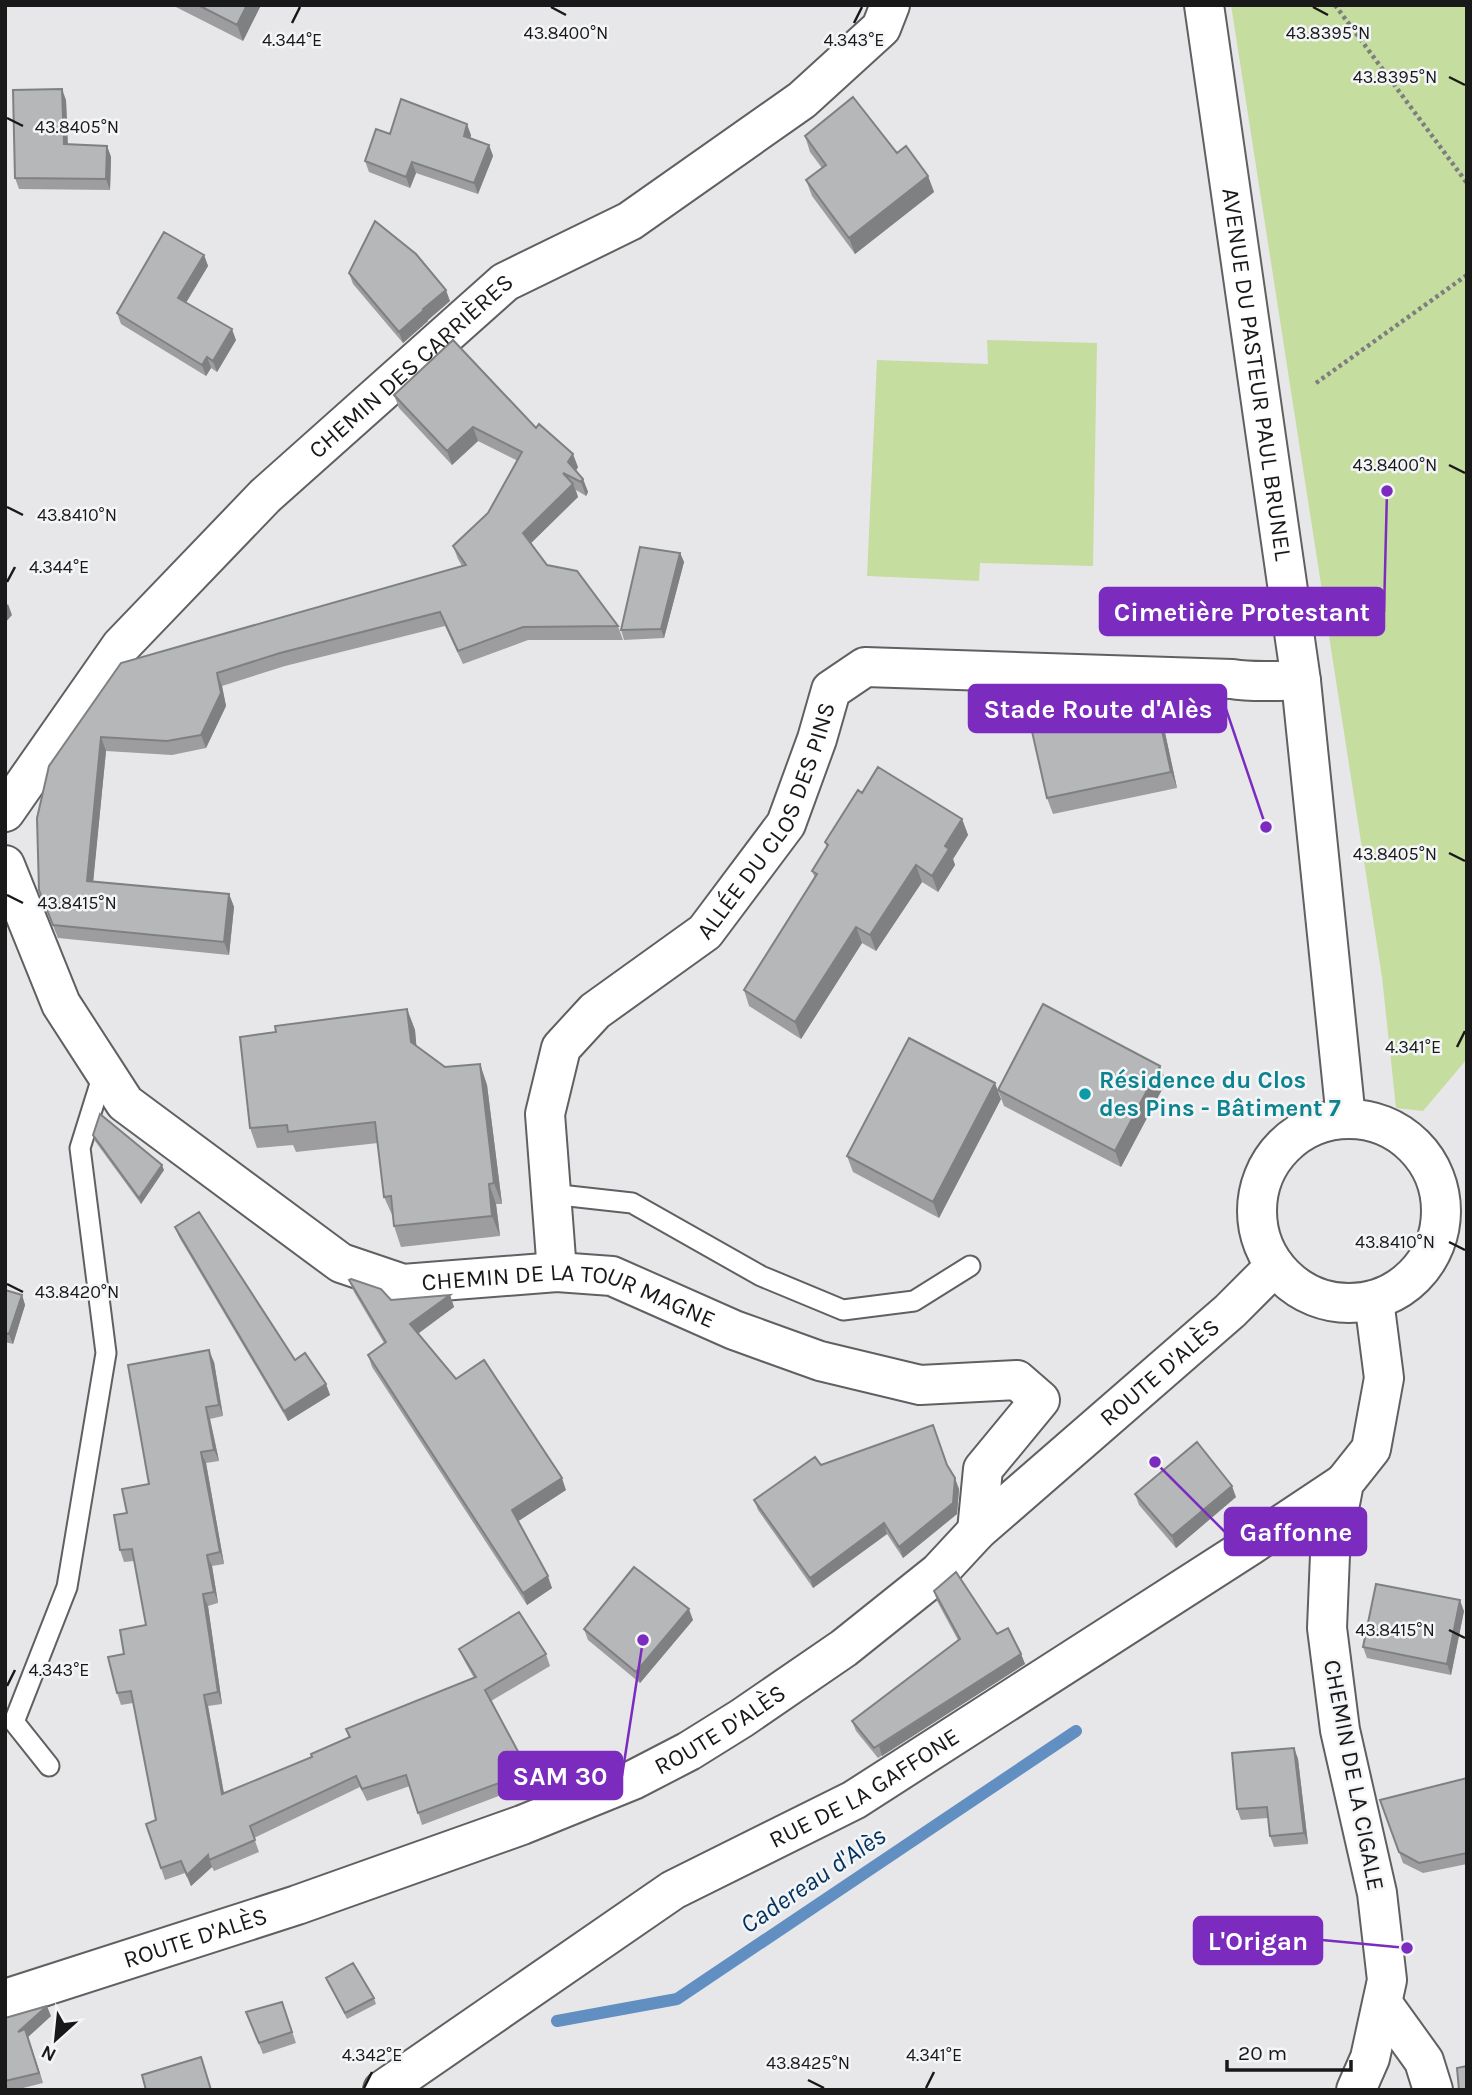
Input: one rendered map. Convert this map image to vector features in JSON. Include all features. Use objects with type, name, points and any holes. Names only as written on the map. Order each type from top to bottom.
[{"type":"street","name":"CHEMIN DES CARRIÈRES","points":[[5,812],[121,646],[265,496],[505,282],[630,221],[802,100],[881,28],[890,5]]},
{"type":"street","name":"AVENUE DU PASTEUR PAUL BRUNEL","points":[[1203,5],[1301,681],[1346,1119]]},
{"type":"street","name":"ALLÉE DU CLOS DES PINS","points":[[557,1272],[545,1114],[561,1048],[595,1011],[705,932],[786,824],[817,739],[831,690],[865,667],[1301,681]]},
{"type":"street","name":"CHEMIN DE LA TOUR MAGNE","points":[[5,865],[61,1004],[125,1103],[341,1263],[403,1284],[557,1272],[612,1276],[734,1330],[820,1361],[920,1385],[1017,1380],[1040,1400],[983,1469],[977,1531]]},
{"type":"street","points":[[1346,1119],[1373,1122],[1398,1133],[1418,1150],[1433,1173],[1441,1199],[1440,1228],[1430,1256],[1416,1276],[1396,1291],[1374,1300],[1346,1303],[1320,1298],[1295,1286],[1275,1266],[1262,1241],[1257,1213],[1261,1185],[1273,1158],[1293,1138],[1318,1124],[1346,1119]]},
{"type":"street","name":"ROUTE D'ALÈS","points":[[5,1999],[311,1900],[522,1825],[633,1780],[690,1751],[844,1648],[939,1572],[977,1531],[1230,1311],[1275,1266]]},
{"type":"street","name":"CHEMIN DE LA CIGALE","points":[[1356,2090],[1370,2058],[1387,1980],[1377,1893],[1340,1730],[1327,1628],[1330,1555],[1344,1483],[1371,1449],[1384,1378],[1374,1300]]},
{"type":"street","name":"RUE DE LA GAFFONE","points":[[383,2090],[673,1890],[854,1800],[1344,1483]]},
{"type":"street","points":[[1383,2004],[1424,2061],[1433,2090]]},
{"type":"lane","points":[[49,1766],[14,1722],[67,1587],[106,1353],[80,1148],[104,1071]]},
{"type":"lane","points":[[551,1194],[632,1203],[761,1276],[843,1310],[914,1301],[970,1266]]},
{"type":"path","points":[[1335,5],[1467,183]]},
{"type":"path","points":[[1316,383],[1467,275]]},
{"type":"green space","points":[[1231,5],[1467,5],[1467,1059],[1423,1111],[1396,1108],[1382,977]]},
{"type":"green space","points":[[987,340],[1097,343],[1093,566],[980,563],[979,581],[867,576],[877,360],[988,364]]},
{"type":"building","points":[[198,5],[247,5],[237,25]]},
{"type":"building","points":[[62,89],[64,144],[107,146],[106,179],[15,178],[13,90]]},
{"type":"building","points":[[853,97],[897,153],[906,146],[928,176],[849,238],[806,180],[826,165],[805,136]]},
{"type":"building","points":[[401,99],[467,124],[464,136],[489,145],[474,183],[412,162],[406,177],[365,161],[376,129],[390,134]]},
{"type":"building","points":[[375,221],[416,254],[446,290],[399,332],[349,273]]},
{"type":"building","points":[[164,232],[204,255],[178,298],[232,329],[213,361],[207,357],[202,365],[117,313]]},
{"type":"building","points":[[453,340],[536,428],[539,424],[573,454],[568,462],[583,479],[581,482],[563,473],[573,484],[523,533],[547,565],[577,571],[618,626],[523,627],[458,651],[440,612],[280,653],[217,673],[221,693],[201,735],[167,741],[101,737],[87,881],[229,894],[224,942],[53,925],[39,890],[37,818],[49,766],[121,663],[466,565],[453,546],[488,513],[522,452],[473,427],[447,451],[394,395]]},
{"type":"building","points":[[640,547],[680,553],[661,629],[621,630]]},
{"type":"building","points":[[1153,689],[1171,772],[1047,798],[1029,718]]},
{"type":"building","points":[[878,767],[962,819],[945,846],[949,849],[932,876],[916,865],[870,935],[856,927],[795,1022],[744,990],[817,874],[812,871],[828,845],[825,842],[858,790],[862,793]]},
{"type":"building","name":"Résidence du Clos des Pins - Bâtiment 7","points":[[1043,1004],[1160,1066],[1115,1151],[998,1090]]},
{"type":"building","points":[[407,1009],[411,1042],[445,1067],[480,1064],[494,1183],[489,1184],[492,1216],[394,1226],[391,1196],[384,1197],[375,1122],[288,1132],[287,1125],[250,1128],[240,1037],[276,1032],[275,1026]]},
{"type":"building","points":[[909,1038],[995,1083],[933,1202],[847,1156]]},
{"type":"building","points":[[100,1114],[162,1165],[139,1198],[93,1135]]},
{"type":"building","points":[[199,1212],[295,1360],[305,1353],[326,1384],[284,1411],[175,1227]]},
{"type":"building","points":[[349,1280],[381,1289],[391,1300],[450,1295],[410,1324],[456,1379],[484,1360],[562,1478],[512,1510],[548,1576],[523,1593],[368,1355],[386,1342]]},
{"type":"building","points":[[5,1290],[22,1295],[9,1334],[5,1333]]},
{"type":"building","points":[[209,1350],[219,1405],[206,1407],[214,1450],[201,1452],[220,1552],[207,1555],[214,1592],[203,1594],[218,1692],[204,1695],[222,1794],[312,1757],[311,1754],[350,1737],[346,1729],[476,1677],[459,1649],[519,1612],[546,1654],[485,1690],[529,1772],[418,1813],[406,1775],[362,1789],[356,1776],[250,1826],[255,1840],[209,1860],[208,1855],[187,1875],[181,1861],[161,1868],[146,1824],[156,1820],[131,1691],[117,1693],[108,1657],[124,1654],[120,1630],[146,1625],[132,1549],[120,1550],[114,1515],[127,1513],[122,1489],[149,1484],[128,1365]]},
{"type":"building","points":[[933,1425],[947,1465],[955,1478],[953,1503],[899,1547],[884,1523],[810,1578],[754,1500],[815,1457],[821,1465]]},
{"type":"building","points":[[1197,1442],[1232,1486],[1172,1536],[1135,1494]]},
{"type":"building","points":[[634,1567],[689,1609],[636,1672],[584,1629]]},
{"type":"building","points":[[956,1572],[997,1634],[1008,1628],[1021,1654],[874,1748],[852,1721],[960,1639],[934,1591]]},
{"type":"building","points":[[1376,1584],[1460,1600],[1447,1664],[1363,1647]]},
{"type":"building","points":[[1294,1748],[1304,1833],[1270,1836],[1267,1807],[1237,1809],[1232,1753]]},
{"type":"building","points":[[1467,1778],[1467,1853],[1419,1863],[1399,1852],[1380,1800]]},
{"type":"building","points":[[353,1963],[374,1998],[345,2013],[326,1978]]},
{"type":"building","points":[[282,2002],[292,2032],[259,2043],[246,2012]]},
{"type":"building","points":[[47,2006],[18,2032],[25,2029],[39,2073],[5,2081],[5,2018]]},
{"type":"building","points":[[201,2057],[211,2090],[146,2090],[142,2075]]},
{"type":"building","points":[[1467,2066],[1467,2090],[1459,2090],[1457,2068]]},
{"type":"waterway","name":"Cadereau d'Alès","points":[[557,2021],[677,1999],[1076,1731]]},
{"type":"place","name":"Cimetière Protestant","points":[[1387,491]]},
{"type":"place","name":"Stade Route d'Alès","points":[[1266,827]]},
{"type":"place","name":"Résidence du Clos des Pins - Bâtiment 7","points":[[1085,1094]]},
{"type":"place","name":"Gaffonne","points":[[1155,1462]]},
{"type":"place","name":"SAM 30","points":[[643,1640]]},
{"type":"place","name":"L'Origan","points":[[1407,1948]]}]
